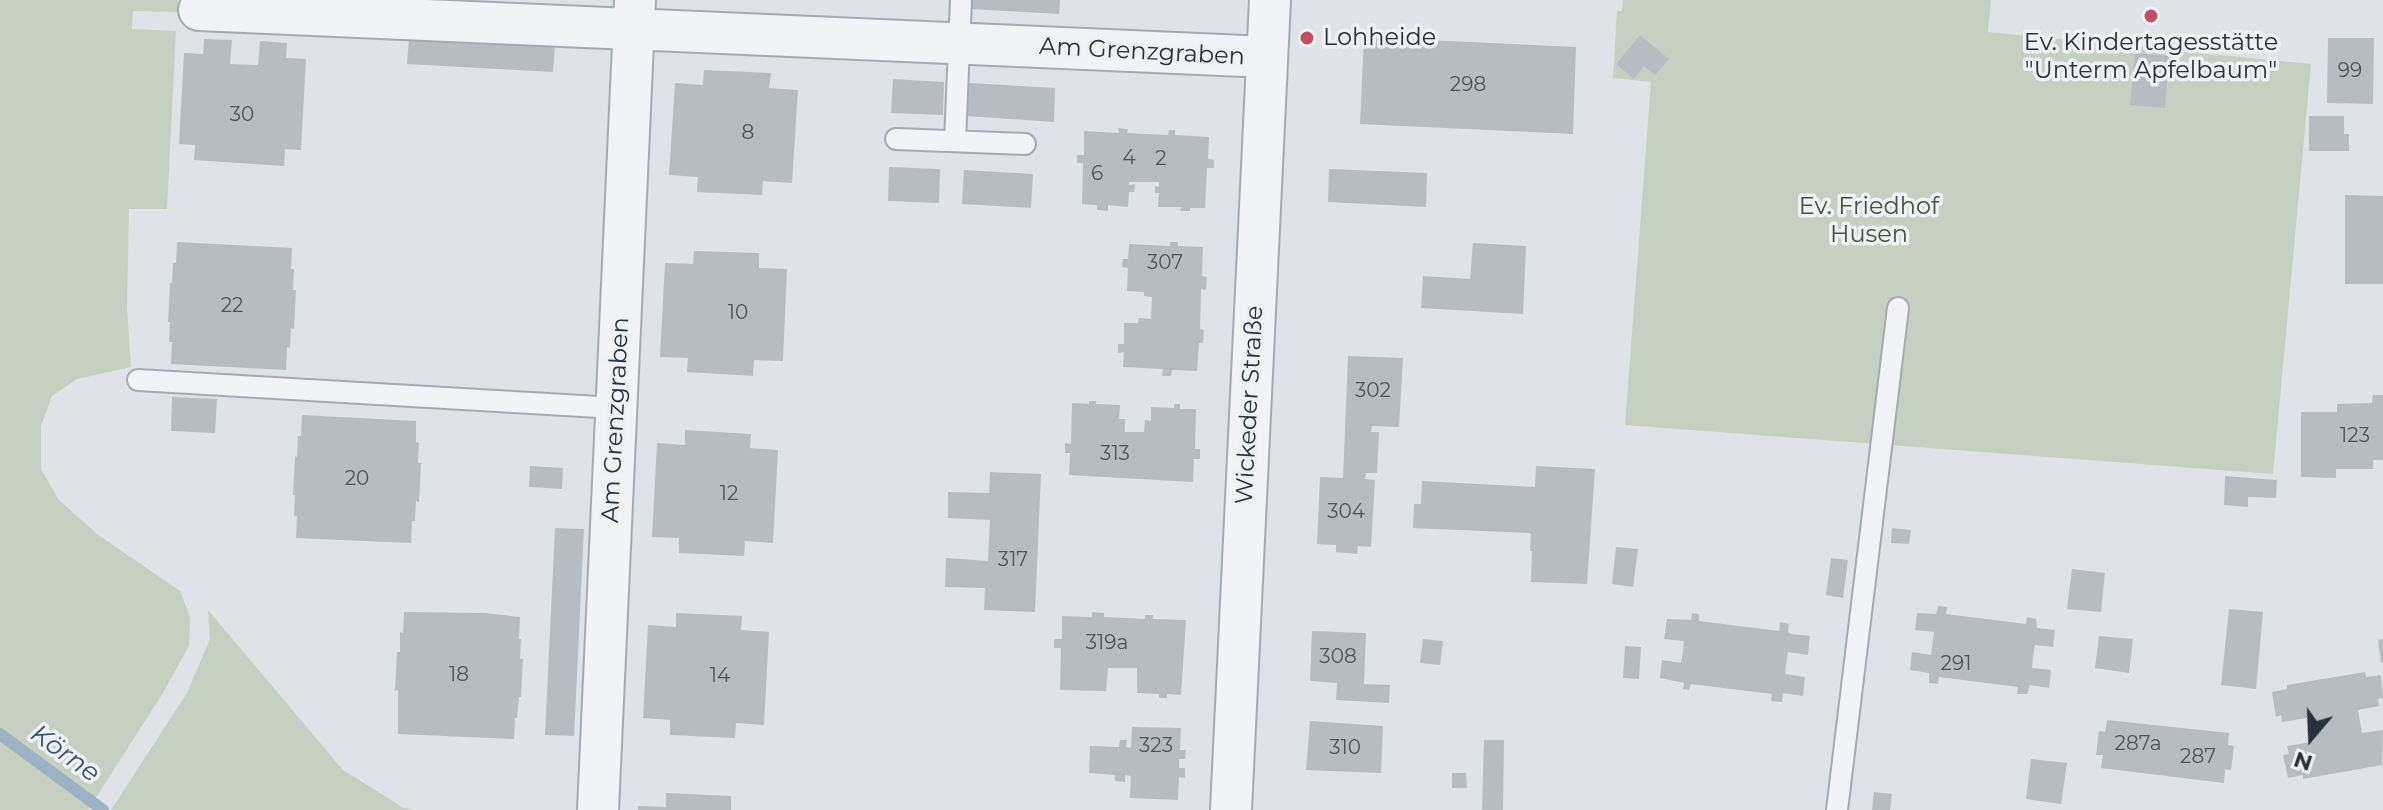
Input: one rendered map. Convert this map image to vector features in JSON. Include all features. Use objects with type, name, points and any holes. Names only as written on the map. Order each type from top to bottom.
[{"type":"street","name":"Wickeder Straße","points":[[1231,810],[1270,0]]},
{"type":"street","name":"Am Grenzgraben","points":[[199,10],[634,15],[959,44],[1267,57]]},
{"type":"street","name":"Am Grenzgraben","points":[[598,810],[634,15]]},
{"type":"lane","points":[[955,141],[961,0]]},
{"type":"lane","points":[[896,139],[1025,144]]},
{"type":"lane","points":[[1837,810],[1898,308]]},
{"type":"lane","points":[[138,380],[616,408]]},
{"type":"green space","points":[[0,0],[178,0],[177,12],[133,11],[132,29],[176,31],[167,209],[129,209],[127,308],[131,367],[77,379],[52,396],[41,426],[41,469],[59,500],[97,534],[180,591],[190,617],[189,646],[163,693],[88,810],[0,810]]},
{"type":"green space","name":"Ev. Friedhof Husen","points":[[1623,0],[1991,0],[1988,32],[2311,64],[2273,474],[1625,425],[1651,82],[1613,78],[1617,11],[1622,11]]},
{"type":"green space","points":[[208,610],[343,770],[404,808],[415,810],[111,810],[187,693],[210,639]]},
{"type":"building","points":[[971,0],[1060,0],[1059,14],[971,9]]},
{"type":"building","points":[[1640,35],[1669,59],[1655,75],[1644,66],[1634,79],[1616,64]]},
{"type":"building","points":[[1364,37],[1576,47],[1573,134],[1360,124]]},
{"type":"building","points":[[409,38],[555,46],[553,72],[407,64]]},
{"type":"building","points":[[2328,38],[2374,38],[2373,104],[2327,103]]},
{"type":"building","points":[[204,39],[232,40],[230,64],[258,65],[260,41],[287,43],[286,58],[306,59],[301,150],[285,149],[284,166],[194,160],[195,145],[179,144],[184,53],[203,54]]},
{"type":"building","points":[[2135,53],[2169,56],[2165,108],[2130,105]]},
{"type":"building","points":[[704,70],[771,73],[769,88],[798,90],[792,183],[763,181],[762,195],[697,192],[698,177],[669,175],[675,83],[703,85]]},
{"type":"building","points":[[893,79],[944,82],[943,115],[891,113]]},
{"type":"building","points":[[969,83],[1055,88],[1054,122],[967,116]]},
{"type":"building","points":[[2309,116],[2344,116],[2344,134],[2349,134],[2349,151],[2309,151]]},
{"type":"building","points":[[1118,128],[1128,129],[1127,133],[1168,135],[1169,130],[1175,130],[1175,135],[1209,137],[1208,159],[1214,160],[1214,168],[1207,168],[1205,208],[1180,211],[1181,207],[1158,207],[1159,193],[1155,193],[1155,186],[1159,187],[1159,182],[1129,182],[1129,185],[1135,184],[1134,192],[1129,192],[1128,207],[1108,205],[1108,211],[1097,210],[1097,205],[1082,204],[1083,163],[1077,163],[1077,155],[1084,155],[1084,131],[1119,133]]},
{"type":"building","points":[[889,167],[940,169],[939,203],[888,201]]},
{"type":"building","points":[[1329,169],[1427,173],[1426,207],[1328,202]]},
{"type":"building","points":[[964,170],[1033,174],[1031,208],[962,204]]},
{"type":"building","points":[[2345,195],[2383,196],[2383,284],[2345,284]]},
{"type":"building","points":[[177,242],[292,248],[293,290],[296,290],[294,329],[291,328],[290,348],[287,347],[286,370],[171,364],[172,342],[169,342],[168,322]]},
{"type":"building","points":[[1170,242],[1178,242],[1178,246],[1203,247],[1202,276],[1207,277],[1206,290],[1201,289],[1200,329],[1204,330],[1203,343],[1199,343],[1197,371],[1172,370],[1171,376],[1162,376],[1163,369],[1123,367],[1124,352],[1118,353],[1118,344],[1124,344],[1124,323],[1138,323],[1139,318],[1151,319],[1152,297],[1144,296],[1144,292],[1127,291],[1128,268],[1122,267],[1123,259],[1128,259],[1129,244],[1170,246]]},
{"type":"building","points":[[1473,243],[1526,246],[1523,314],[1421,308],[1423,276],[1470,279]]},
{"type":"building","points":[[694,251],[759,253],[759,268],[787,269],[783,361],[754,360],[753,376],[687,372],[688,358],[660,357],[665,263],[693,264]]},
{"type":"building","points":[[1348,356],[1403,358],[1399,427],[1372,426],[1371,432],[1379,432],[1377,473],[1366,473],[1365,479],[1375,480],[1371,547],[1358,546],[1357,554],[1336,552],[1336,545],[1317,544],[1320,477],[1343,478]]},
{"type":"building","points":[[2373,395],[2383,395],[2383,460],[2373,460],[2373,469],[2336,469],[2336,478],[2301,477],[2301,412],[2337,412],[2337,404],[2372,403]]},
{"type":"building","points":[[172,397],[217,399],[215,433],[171,431]]},
{"type":"building","points":[[1089,401],[1120,405],[1119,419],[1125,419],[1125,432],[1144,432],[1145,420],[1151,421],[1151,407],[1174,408],[1174,404],[1180,404],[1180,409],[1196,409],[1195,449],[1200,449],[1200,459],[1194,459],[1193,482],[1069,475],[1070,453],[1065,453],[1065,443],[1071,444],[1072,403],[1089,404]]},
{"type":"building","points":[[302,415],[416,421],[418,463],[421,463],[419,502],[416,501],[415,521],[412,521],[411,543],[296,538],[297,516],[294,516],[293,495]]},
{"type":"building","points":[[685,430],[751,434],[750,448],[778,450],[773,543],[745,541],[744,556],[679,553],[679,538],[652,537],[657,443],[685,445]]},
{"type":"building","points":[[530,466],[563,468],[562,489],[529,487]]},
{"type":"building","points":[[1536,466],[1595,469],[1587,584],[1531,582],[1529,533],[1413,528],[1414,504],[1421,504],[1422,481],[1535,487]]},
{"type":"building","points":[[990,472],[1041,474],[1035,612],[984,610],[985,588],[945,587],[946,558],[988,561],[990,520],[948,518],[948,492],[989,493]]},
{"type":"building","points":[[2225,476],[2277,480],[2276,498],[2248,497],[2248,507],[2224,505]]},
{"type":"building","points":[[555,528],[584,529],[574,736],[545,735]]},
{"type":"building","points":[[1892,528],[1911,530],[1909,544],[1891,543]]},
{"type":"building","points":[[1616,547],[1638,549],[1633,587],[1612,584]]},
{"type":"building","points":[[1831,558],[1848,560],[1843,598],[1826,595]]},
{"type":"building","points":[[2072,569],[2105,573],[2101,612],[2067,609]]},
{"type":"building","points":[[1938,606],[1947,607],[1946,614],[2026,624],[2027,617],[2036,619],[2037,628],[2055,630],[2053,647],[2035,645],[2033,657],[2032,668],[2051,670],[2049,688],[2030,685],[2027,694],[2017,694],[2018,687],[1939,677],[1938,684],[1929,683],[1929,673],[1910,670],[1912,652],[1931,655],[1934,632],[1915,630],[1917,613],[1936,614]]},
{"type":"building","points":[[2229,609],[2263,612],[2256,689],[2221,685]]},
{"type":"building","points":[[404,612],[485,613],[520,617],[520,659],[523,659],[514,739],[398,734],[398,690],[395,691],[397,652],[400,652]]},
{"type":"building","points":[[1092,612],[1104,613],[1104,617],[1145,619],[1145,615],[1153,615],[1153,619],[1186,620],[1181,695],[1167,694],[1167,698],[1159,698],[1159,694],[1137,693],[1137,668],[1108,668],[1106,691],[1060,690],[1061,648],[1054,648],[1054,639],[1062,639],[1062,616],[1092,617]]},
{"type":"building","points":[[676,613],[742,616],[741,630],[769,632],[764,725],[736,723],[735,738],[670,735],[670,720],[643,718],[648,625],[676,627]]},
{"type":"building","points":[[1692,613],[1699,614],[1699,621],[1779,631],[1780,622],[1789,624],[1788,632],[1791,634],[1810,636],[1808,655],[1788,652],[1786,665],[1785,674],[1805,677],[1803,696],[1783,693],[1782,702],[1771,701],[1772,694],[1691,684],[1689,690],[1683,689],[1684,683],[1660,678],[1662,660],[1681,663],[1683,652],[1684,641],[1664,639],[1667,619],[1691,620]]},
{"type":"building","points":[[1312,631],[1366,633],[1364,684],[1390,685],[1389,703],[1336,700],[1337,683],[1310,681]]},
{"type":"building","points":[[2099,636],[2133,639],[2129,673],[2095,668]]},
{"type":"building","points":[[1423,639],[1443,641],[1440,665],[1420,663]]},
{"type":"building","points":[[2383,639],[2383,662],[2381,663],[2378,640]]},
{"type":"building","points":[[1625,646],[1641,647],[1639,679],[1623,678]]},
{"type":"building","points":[[2365,672],[2366,677],[2381,675],[2383,698],[2378,699],[2379,706],[2358,710],[2362,733],[2383,730],[2382,765],[2303,779],[2303,775],[2288,778],[2283,755],[2289,754],[2287,746],[2311,742],[2307,718],[2282,722],[2281,715],[2276,717],[2272,692],[2287,689],[2287,685]]},
{"type":"building","points":[[2107,720],[2229,733],[2228,745],[2234,746],[2231,770],[2225,769],[2224,783],[2101,768],[2103,755],[2096,755],[2099,731],[2105,732]]},
{"type":"building","points":[[1310,721],[1383,726],[1381,773],[1306,770]]},
{"type":"building","points":[[1132,727],[1181,728],[1180,750],[1186,750],[1185,759],[1179,759],[1179,768],[1185,768],[1185,778],[1179,777],[1178,800],[1130,798],[1131,776],[1125,775],[1125,782],[1115,781],[1115,775],[1089,773],[1090,746],[1119,747],[1120,740],[1127,740],[1126,747],[1131,748]]},
{"type":"building","points":[[1484,740],[1504,740],[1503,810],[1482,810]]},
{"type":"building","points":[[2031,759],[2067,763],[2061,804],[2026,799]]},
{"type":"building","points":[[1452,773],[1466,773],[1467,788],[1452,788]]},
{"type":"building","points":[[1874,792],[1892,794],[1890,810],[1872,810]]},
{"type":"building","points":[[666,793],[731,796],[731,810],[638,810],[638,806],[666,807]]},
{"type":"waterway","name":"Körne","points":[[0,734],[103,810]]},
{"type":"place","name":"Ev. Kindertagesstätte \"Unterm Apfelbaum\"","points":[[2151,16]]},
{"type":"place","name":"Lohheide","points":[[1307,38]]}]
